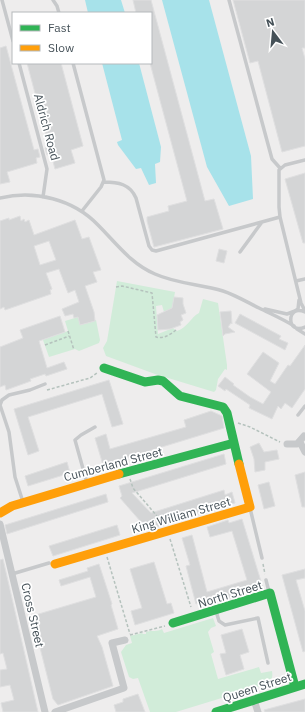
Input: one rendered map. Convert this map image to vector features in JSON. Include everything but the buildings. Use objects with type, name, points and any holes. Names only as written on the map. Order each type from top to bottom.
[{"type":"street","points":[[104,368],[145,382],[158,380],[166,382],[184,397],[208,402],[222,407],[228,420]]},
{"type":"street","name":"King William Street","points":[[52,564],[250,507],[228,420]]},
{"type":"street","points":[[287,444],[295,444],[302,439],[305,452]]},
{"type":"street","name":"Cumberland Street","points":[[0,513],[9,507],[23,502],[234,443]]},
{"type":"street","name":"Cross Street","points":[[0,524],[45,712]]},
{"type":"street","name":"North Street","points":[[173,623],[270,593],[295,687]]},
{"type":"street","points":[[55,712],[124,688],[112,644],[127,637]]},
{"type":"street","name":"Queen Street","points":[[216,712],[305,684]]},
{"type":"street","points":[[254,700],[258,712]]},
{"type":"lane","points":[[2,0],[12,37]]},
{"type":"lane","points":[[53,0],[59,12]]},
{"type":"lane","points":[[229,0],[272,159],[280,168]]},
{"type":"lane","name":"Aldrich Road","points":[[19,64],[47,169],[43,197]]},
{"type":"lane","points":[[73,64],[104,176],[104,182],[82,212]]},
{"type":"lane","points":[[305,160],[285,165],[280,168],[278,174],[280,217],[301,303],[305,312]]},
{"type":"lane","points":[[104,182],[120,183],[132,191],[136,198],[149,246],[154,251],[159,251],[280,217]]},
{"type":"lane","points":[[0,198],[20,195],[43,197],[63,202],[82,212],[97,224],[132,260],[146,270],[167,278],[222,291],[258,308],[305,334]]},
{"type":"lane","points":[[240,252],[262,222]]},
{"type":"lane","points":[[296,281],[305,279]]},
{"type":"lane","points":[[298,287],[299,306],[291,318],[291,323],[294,327],[305,327]]},
{"type":"lane","points":[[258,308],[286,314],[300,310],[305,312]]},
{"type":"lane","points":[[23,502],[15,477],[9,432],[0,405],[2,400],[9,395],[30,390],[45,384]]},
{"type":"lane","points":[[298,416],[305,406]]},
{"type":"lane","points":[[87,483],[74,440],[81,434],[95,427]]},
{"type":"lane","points":[[250,507],[262,558]]},
{"type":"lane","points":[[12,574],[52,564]]},
{"type":"lane","points":[[266,580],[270,593]]},
{"type":"lane","points":[[216,610],[219,621],[225,625],[258,618],[268,662]]},
{"type":"path","points":[[116,287],[122,286],[152,293],[156,337],[160,338],[169,335],[176,330]]},
{"type":"path","points":[[68,331],[74,350]]},
{"type":"path","points":[[45,345],[69,336]]},
{"type":"path","points":[[45,384],[46,390],[55,389],[90,378],[104,368]]},
{"type":"path","points":[[228,420],[250,427],[278,442],[287,444]]},
{"type":"path","points":[[128,472],[133,488],[157,516],[165,532],[194,617]]},
{"type":"path","points":[[104,550],[127,637],[173,623]]},
{"type":"path","points":[[262,558],[266,580]]},
{"type":"green space","points":[[117,281],[175,292],[172,309],[164,312],[162,305],[156,306],[158,334],[173,328],[177,331],[184,327],[199,313],[203,299],[218,303],[227,370],[225,369],[218,379],[216,390],[214,392],[155,374],[106,356],[103,348],[107,341]]},
{"type":"green space","points":[[78,317],[81,325],[96,320],[100,340],[99,343],[79,351],[75,349],[49,357],[43,340],[68,331],[65,321]]},
{"type":"green space","points":[[213,618],[216,626],[211,628],[208,632],[214,652],[211,654],[218,679],[259,667],[261,673],[272,671],[271,680],[267,684],[176,712],[150,712],[138,678],[133,679],[129,677],[121,652],[126,645],[132,643],[130,636],[142,633],[146,634],[146,632],[162,629],[164,633]]},
{"type":"water","points":[[85,0],[121,0],[125,12],[88,12]]},
{"type":"water","points":[[162,0],[209,0],[251,156],[253,199],[229,206],[207,167]]},
{"type":"water","points":[[102,64],[139,64],[161,147],[160,162],[155,164],[156,183],[149,185],[141,168],[136,169],[118,145],[117,142],[122,140]]},
{"type":"traffic: fast","points":[[104,368],[145,382],[158,380],[163,381],[180,396],[223,407],[227,413],[239,464]]},
{"type":"traffic: fast","points":[[119,474],[234,443]]},
{"type":"traffic: fast","points":[[173,623],[270,593],[295,687]]},
{"type":"traffic: fast","points":[[216,712],[305,684]]},
{"type":"traffic: slow","points":[[55,564],[250,507],[239,464]]},
{"type":"traffic: slow","points":[[0,513],[12,506],[119,474]]}]
